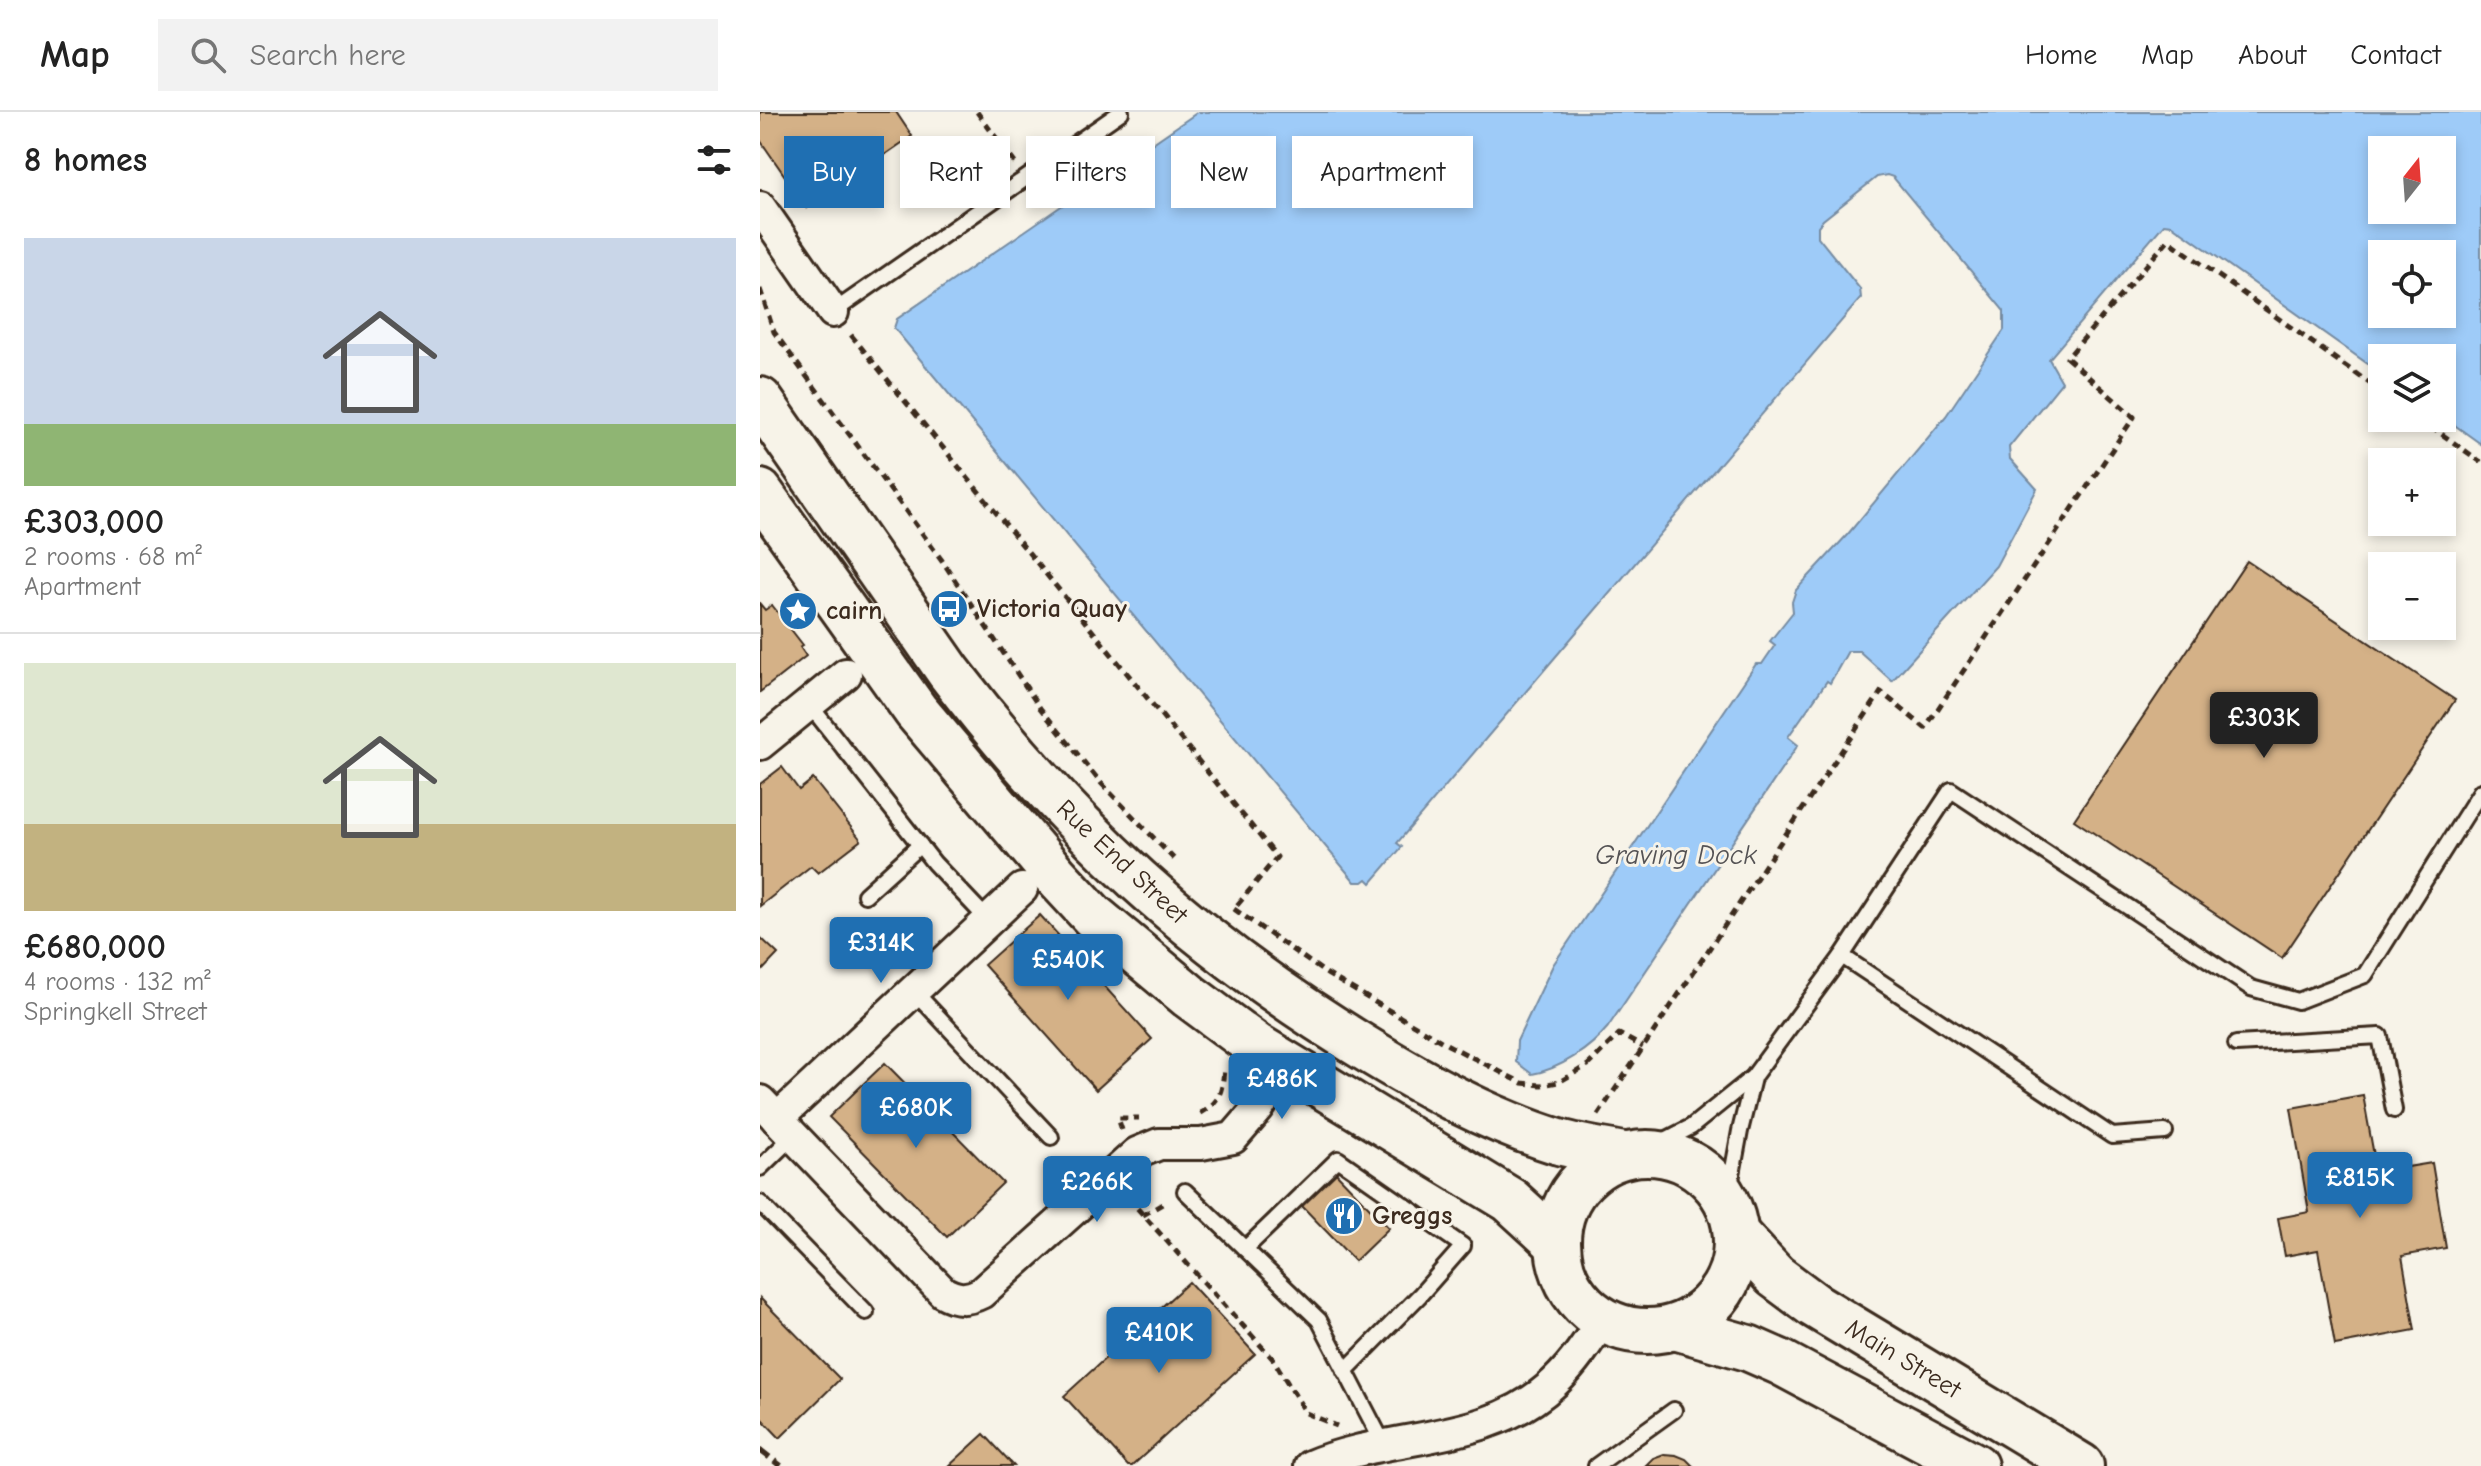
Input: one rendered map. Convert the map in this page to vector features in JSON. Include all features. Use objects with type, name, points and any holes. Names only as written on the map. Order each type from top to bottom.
[{"type":"highway","name":"Rue End Street","points":[[760,400],[982,715],[1055,800],[1169,910],[1240,966],[1332,1028],[1460,1101],[1529,1132],[1577,1147],[1632,1154]]},
{"type":"highway","name":"Rue End Street","points":[[760,492],[916,711],[1093,916],[1189,996],[1286,1065],[1510,1200],[1558,1244]]},
{"type":"highway","points":[[1632,1154],[1667,1155],[1692,1164],[1718,1187],[1732,1218],[1736,1252],[1726,1285],[1705,1311],[1675,1327],[1643,1331],[1626,1329],[1603,1319],[1583,1304],[1562,1269],[1558,1244],[1563,1211],[1580,1182],[1593,1170],[1632,1154]]},
{"type":"highway","name":"Main Street","points":[[1732,1218],[1775,1276],[1814,1305],[2081,1466]]},
{"type":"highway","points":[[1675,1327],[1737,1344],[1780,1362],[1975,1466]]},
{"type":"street","points":[[760,207],[833,312]]},
{"type":"street","points":[[760,744],[846,674]]},
{"type":"street","points":[[1022,889],[777,1119],[943,1292],[965,1299],[981,1293],[1130,1157],[1159,1144],[1201,1144],[1233,1138],[1258,1109],[1286,1065]]},
{"type":"street","points":[[1310,1466],[1389,1456],[1515,1411],[1555,1383],[1603,1319]]},
{"type":"lane","points":[[1086,136],[1121,112]]},
{"type":"lane","points":[[833,312],[1026,178]]},
{"type":"lane","points":[[809,704],[920,845],[989,921]]},
{"type":"lane","points":[[1632,1154],[1669,1140],[1691,1127],[1753,1077],[1842,956],[1951,790],[2251,988],[2298,1001],[2365,975],[2481,791]]},
{"type":"lane","points":[[865,895],[920,845]]},
{"type":"lane","points":[[1842,956],[2112,1136],[2165,1132]]},
{"type":"lane","points":[[914,991],[1051,1137]]},
{"type":"lane","points":[[2236,1044],[2380,1036],[2394,1110]]},
{"type":"lane","points":[[1732,1218],[1740,1131],[1753,1077]]},
{"type":"lane","points":[[760,1168],[777,1119]]},
{"type":"lane","points":[[1245,1249],[1338,1159],[1463,1246],[1345,1371]]},
{"type":"lane","points":[[1185,1191],[1319,1320],[1389,1456]]},
{"type":"lane","points":[[760,1203],[866,1312]]},
{"type":"lane","points":[[1596,1466],[1674,1410]]},
{"type":"path","points":[[977,112],[1026,178]]},
{"type":"path","points":[[1577,1147],[1881,692],[1925,728],[2134,417],[2067,358],[2168,240],[2368,382]]},
{"type":"path","points":[[760,289],[774,332],[941,559],[1040,708],[1101,783],[1180,865]]},
{"type":"path","points":[[833,312],[1277,857],[1234,909]]},
{"type":"path","points":[[2439,432],[2481,462]]},
{"type":"path","points":[[1223,900],[1327,974],[1448,1045],[1522,1083],[1541,1085],[1559,1082],[1588,1065],[1619,1034],[1643,1047]]},
{"type":"path","points":[[1193,1117],[1213,1105]]},
{"type":"path","points":[[1148,1118],[1118,1118],[1130,1157],[1145,1175],[1124,1194],[1273,1359],[1306,1413],[1389,1456]]},
{"type":"water","name":"Graving Dock","points":[[1198,112],[2481,112],[2481,444],[2456,426],[2456,344],[2368,344],[2368,364],[2172,225],[2164,224],[2049,359],[2062,382],[2009,447],[2010,459],[2037,489],[1996,566],[1892,681],[1859,651],[1848,651],[1830,683],[1827,681],[1788,737],[1798,745],[1608,1027],[1574,1057],[1532,1074],[1516,1062],[1517,1041],[1553,965],[1756,664],[1762,664],[1775,645],[1770,641],[1793,612],[1796,590],[1848,534],[1946,416],[2004,330],[2004,311],[1893,177],[1877,177],[1818,226],[1818,237],[1860,289],[1861,298],[1397,843],[1402,847],[1371,883],[1367,879],[1355,882],[894,328],[897,319],[1058,208],[1155,208],[1155,142]]},
{"type":"building","points":[[760,112],[896,112],[912,136],[900,136],[900,144],[884,155],[884,136],[784,136],[784,175],[760,140]]},
{"type":"building","points":[[2247,561],[2455,700],[2282,958],[2074,820]]},
{"type":"building","points":[[760,604],[765,610],[772,605],[803,645],[800,647],[806,656],[760,692]]},
{"type":"building","points":[[782,767],[799,790],[813,779],[861,840],[818,873],[811,866],[760,906],[760,784]]},
{"type":"building","points":[[1040,915],[1152,1039],[1096,1090],[984,965]]},
{"type":"building","points":[[760,937],[778,954],[760,973]]},
{"type":"building","points":[[885,1063],[1003,1183],[947,1237],[829,1117]]},
{"type":"building","points":[[2363,1095],[2377,1172],[2432,1163],[2446,1248],[2402,1256],[2415,1330],[2335,1345],[2318,1250],[2285,1256],[2278,1218],[2309,1212],[2291,1108]]},
{"type":"building","name":"Greggs","points":[[1334,1171],[1389,1228],[1355,1261],[1300,1204]]},
{"type":"building","points":[[1189,1282],[1255,1354],[1132,1466],[1128,1466],[1064,1396]]},
{"type":"building","points":[[760,1298],[840,1379],[780,1438],[760,1417]]},
{"type":"building","points":[[984,1434],[1014,1466],[949,1466]]},
{"type":"building","points":[[1664,1454],[1686,1459],[1693,1466],[1645,1466],[1653,1458]]},
{"type":"railway","points":[[760,1450],[781,1466]]},
{"type":"place","name":"Victoria Quay","points":[[949,609]]},
{"type":"place","name":"cairn","points":[[798,611]]},
{"type":"place","name":"Greggs","points":[[1344,1216]]}]
